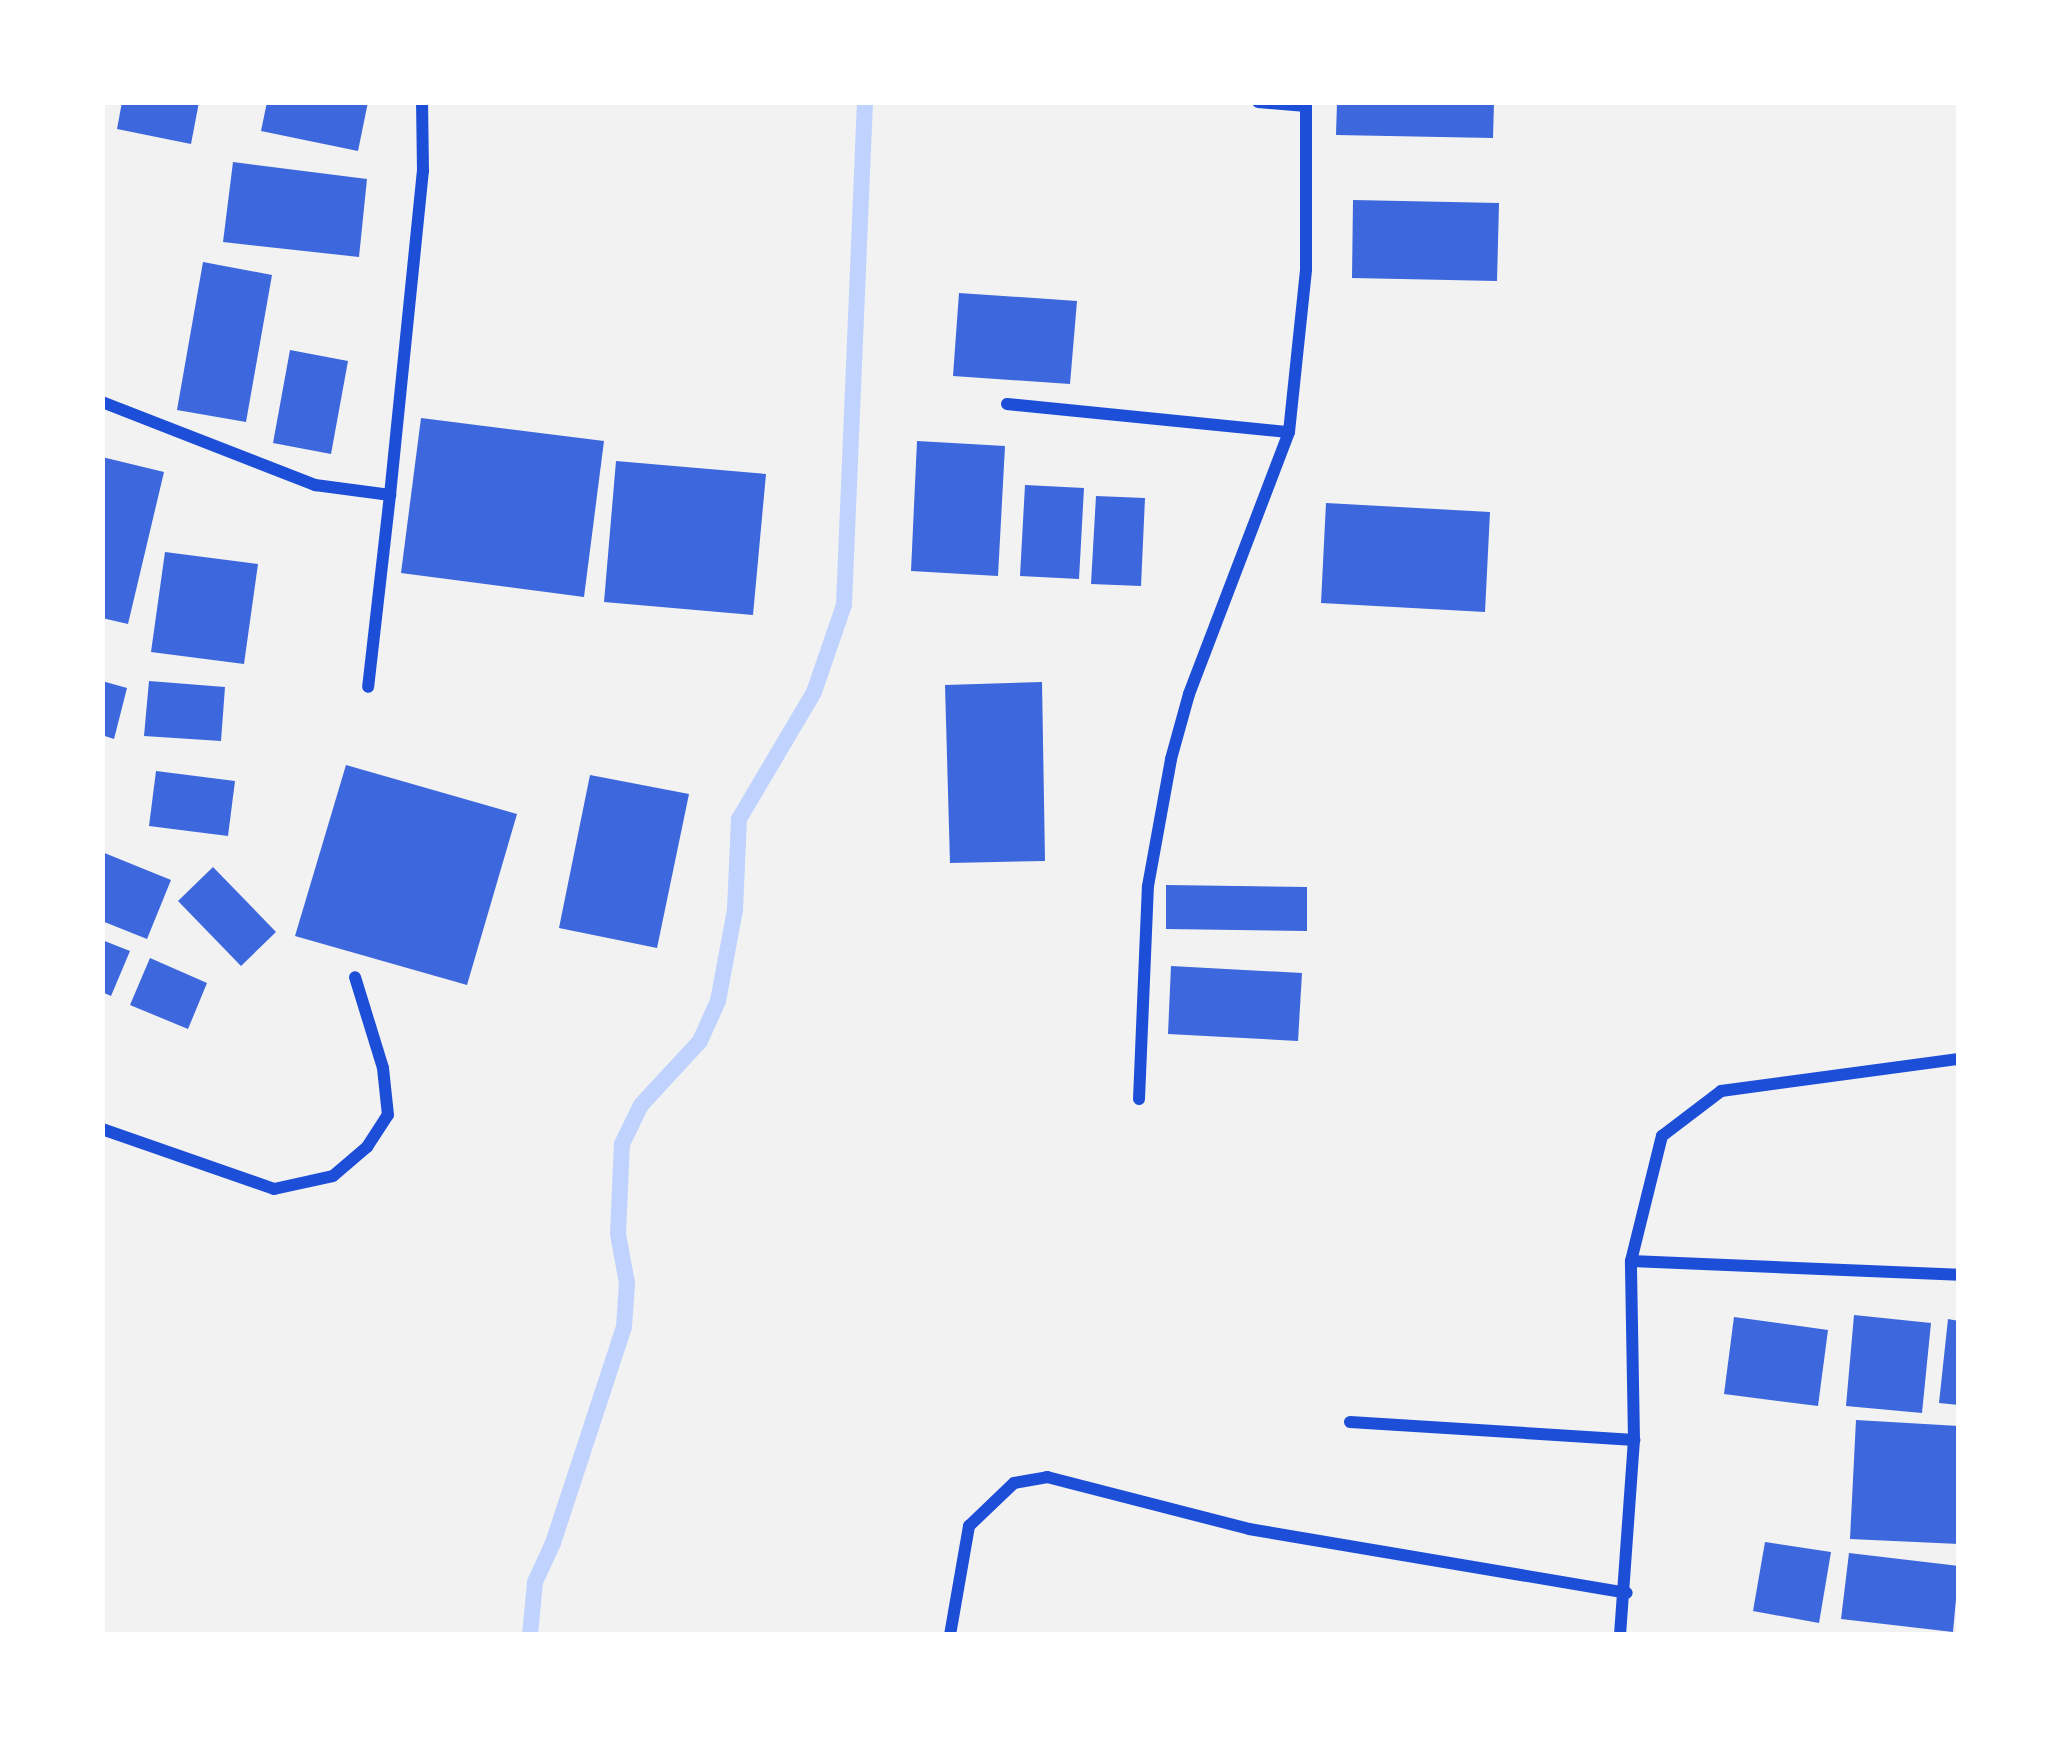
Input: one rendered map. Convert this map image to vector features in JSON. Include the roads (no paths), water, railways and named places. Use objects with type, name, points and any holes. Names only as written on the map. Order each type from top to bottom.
[{"type":"street","points":[[368,687],[423,171],[422,102]]},
{"type":"street","points":[[1139,1099],[1148,886],[1171,759],[1189,694],[1288,432],[1306,269],[1306,104],[1258,102]]},
{"type":"street","points":[[102,402],[315,485],[390,494]]},
{"type":"street","points":[[1007,404],[1288,432]]},
{"type":"street","points":[[102,1129],[274,1190],[333,1176],[367,1148],[388,1115],[383,1068],[355,977]]},
{"type":"street","points":[[1620,1635],[1627,1593],[1634,1440],[1630,1261],[1662,1136],[1721,1091],[1959,1059]]},
{"type":"street","points":[[1630,1261],[1959,1275]]},
{"type":"street","points":[[1350,1422],[1634,1440]]},
{"type":"street","points":[[950,1635],[969,1526],[1014,1483],[1047,1478],[1250,1529],[1627,1593]]},
{"type":"waterway","points":[[530,1635],[535,1582],[553,1543],[624,1327],[627,1283],[618,1234],[622,1144],[641,1105],[700,1041],[718,1001],[735,910],[739,819],[814,692],[844,605],[865,102]]}]
